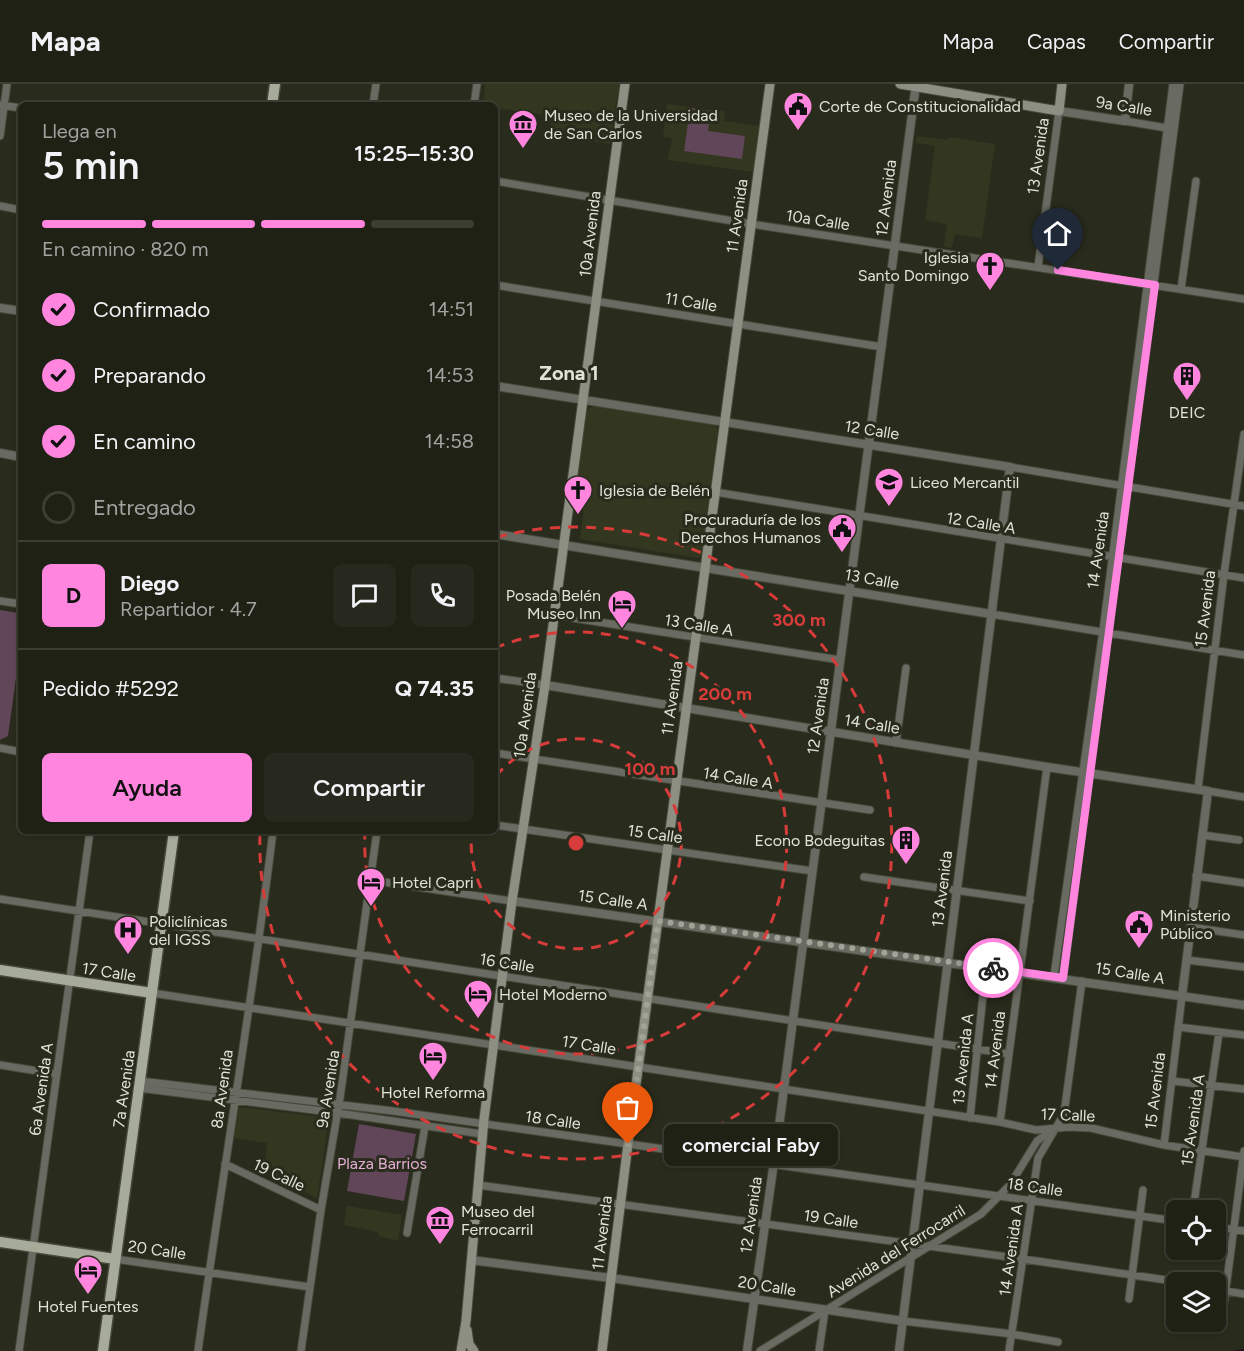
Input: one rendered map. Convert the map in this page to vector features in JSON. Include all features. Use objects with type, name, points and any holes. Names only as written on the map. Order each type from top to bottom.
[{"type":"main road","points":[[272,102],[275,84]]},
{"type":"main road","name":"10a Avenida","points":[[461,1351],[466,1322],[483,1129],[493,1045],[512,901],[545,686],[625,84]]},
{"type":"main road","name":"11 Avenida","points":[[602,1351],[770,84]]},
{"type":"main road","name":"9a Calle","points":[[900,84],[1059,111]]},
{"type":"main road","name":"13 Avenida","points":[[1059,111],[1062,84]]},
{"type":"main road","name":"7a Avenida","points":[[103,1351],[174,834]]},
{"type":"main road","name":"17 Calle","points":[[0,970],[152,993]]},
{"type":"main road","name":"20 Calle","points":[[0,1242],[115,1259]]},
{"type":"main road","points":[[466,1322],[469,1344],[474,1351]]},
{"type":"street","points":[[0,136],[2,106],[7,84]]},
{"type":"street","points":[[373,102],[376,84]]},
{"type":"street","points":[[474,102],[477,84]]},
{"type":"street","points":[[1125,121],[1130,84]]},
{"type":"street","points":[[1167,128],[1173,84]]},
{"type":"street","points":[[1151,284],[1180,84]]},
{"type":"street","name":"12 Avenida","points":[[747,1351],[774,1165],[915,85]]},
{"type":"street","points":[[2,106],[18,108]]},
{"type":"street","name":"9a Calle","points":[[1059,111],[1167,128]]},
{"type":"street","name":"13 Avenida","points":[[1038,267],[1059,111]]},
{"type":"street","name":"14 Avenida","points":[[1059,977],[1151,284],[1167,128]]},
{"type":"street","points":[[1181,289],[1196,181]]},
{"type":"street","name":"10a Calle","points":[[498,182],[751,224],[1244,299]]},
{"type":"street","points":[[0,206],[18,209]]},
{"type":"street","name":"11 Calle","points":[[498,285],[882,346]]},
{"type":"street","points":[[0,308],[18,311]]},
{"type":"street","name":"12 Calle","points":[[498,386],[1244,506]]},
{"type":"street","name":"15 Avenida","points":[[1198,789],[1224,574],[1244,434]]},
{"type":"street","points":[[0,453],[18,456]]},
{"type":"street","name":"13 Avenida","points":[[899,1351],[1010,467]]},
{"type":"street","name":"12 Calle A","points":[[715,492],[1244,578]]},
{"type":"street","name":"13 Calle","points":[[498,534],[1244,655]]},
{"type":"street","points":[[0,601],[18,604]]},
{"type":"street","name":"13 Calle A","points":[[554,615],[840,660]]},
{"type":"street","points":[[896,743],[906,668]]},
{"type":"street","name":"14 Calle","points":[[498,678],[1244,797]]},
{"type":"street","points":[[0,748],[18,751]]},
{"type":"street","name":"14 Calle A","points":[[498,753],[870,810]]},
{"type":"street","name":"14 Avenida","points":[[1000,1122],[1047,767]]},
{"type":"street","name":"15 Avenida","points":[[1164,1145],[1208,791]]},
{"type":"street","name":"15 Calle","points":[[498,825],[812,871]]},
{"type":"street","name":"6a Avenida A","points":[[18,1351],[90,834]]},
{"type":"street","name":"8a Avenida","points":[[198,1351],[247,1008],[260,939],[273,834]]},
{"type":"street","name":"9a Avenida","points":[[301,1351],[321,1210],[339,1109],[377,834]]},
{"type":"street","points":[[1202,834],[1239,840]]},
{"type":"street","points":[[1196,876],[1244,883]]},
{"type":"street","points":[[864,878],[1030,901]]},
{"type":"street","name":"15 Calle A","points":[[370,880],[1244,1005]]},
{"type":"street","name":"16 Calle","points":[[0,899],[1009,1054]]},
{"type":"street","points":[[1190,927],[1244,935]]},
{"type":"street","points":[[1187,960],[1244,967]]},
{"type":"street","name":"13 Avenida A","points":[[970,1118],[986,967]]},
{"type":"street","name":"14 Avenida A","points":[[1009,1351],[1038,1158],[1064,1114],[1082,981]]},
{"type":"street","name":"17 Calle","points":[[152,993],[1000,1122],[1036,1130],[1091,1128],[1164,1145],[1244,1155]]},
{"type":"street","points":[[1178,1027],[1244,1035]]},
{"type":"street","name":"15 Avenida A","points":[[1195,1200],[1219,1033]]},
{"type":"street","points":[[0,1065],[57,1074]]},
{"type":"street","points":[[1172,1081],[1244,1089]]},
{"type":"street","name":"18 Calle","points":[[139,1084],[235,1092],[483,1129],[628,1144],[1166,1220]]},
{"type":"street","name":"18 Calle","points":[[139,1084],[234,1100],[339,1109],[425,1126],[483,1129]]},
{"type":"street","points":[[407,1233],[425,1126]]},
{"type":"street","name":"Avenida del Ferrocarril","points":[[760,1351],[981,1214],[1019,1173],[1037,1141],[1054,1128]]},
{"type":"street","points":[[1226,1282],[1244,1155]]},
{"type":"street","name":"19 Calle","points":[[225,1164],[321,1210]]},
{"type":"street","name":"19 Calle","points":[[478,1185],[1023,1258],[1166,1280]]},
{"type":"street","points":[[1129,1299],[1143,1190]]},
{"type":"street","points":[[1226,1228],[1244,1231]]},
{"type":"street","name":"20 Calle","points":[[115,1259],[310,1287]]},
{"type":"street","name":"20 Calle","points":[[471,1260],[1058,1342]]},
{"type":"street","points":[[1226,1290],[1244,1294]]},
{"type":"street","points":[[819,1351],[825,1310]]},
{"type":"shaded area","points":[[485,84],[619,84],[610,144],[549,136],[552,116],[498,108],[498,102],[483,102]]},
{"type":"shaded area","points":[[667,104],[725,111],[724,121],[759,126],[753,172],[668,160],[672,138],[663,137]]},
{"type":"shaded area","points":[[917,136],[948,140],[949,137],[995,144],[982,238],[955,234],[952,248],[944,246],[947,224],[925,220],[935,146],[916,143]]},
{"type":"shaded area","points":[[593,406],[715,425],[718,429],[702,555],[698,558],[580,539],[586,492],[576,491],[587,410]]},
{"type":"shaded area","points":[[239,1107],[329,1118],[317,1198],[264,1173],[267,1143],[234,1138]]},
{"type":"shaded area","points":[[347,1206],[402,1215],[398,1241],[379,1236],[378,1232],[344,1225]]},
{"type":"green space","points":[[690,108],[711,111],[708,131],[745,136],[742,159],[684,151]]},
{"type":"green space","points":[[0,610],[18,613],[18,663],[8,736],[0,740]]},
{"type":"green space","name":"Plaza Barrios","points":[[359,1124],[416,1134],[404,1201],[347,1191]]},
{"type":"waterway","points":[[1237,1351],[1244,1350]]},
{"type":"way so far","points":[[628,1144],[658,921],[993,968]]},
{"type":"place","name":"Corte de Constitucionalidad","points":[[798,132]]},
{"type":"place","name":"Museo de la Universidad de San Carlos","points":[[523,150]]},
{"type":"place","name":"Iglesia Santo Domingo","points":[[990,292]]},
{"type":"place","name":"DEIC","points":[[1187,402]]},
{"type":"place","name":"Liceo Mercantil","points":[[889,508]]},
{"type":"place","name":"Iglesia de Belén","points":[[578,516]]},
{"type":"place","name":"Procuraduría de los Derechos Humanos","points":[[842,554]]},
{"type":"place","name":"Posada Belén Museo Inn","points":[[622,630]]},
{"type":"place","name":"Econo Bodeguitas","points":[[906,866]]},
{"type":"place","name":"Hotel Capri","points":[[371,908]]},
{"type":"place","name":"Ministerio Público","points":[[1139,950]]},
{"type":"place","name":"Policlínicas del IGSS","points":[[128,956]]},
{"type":"place","name":"Hotel Moderno","points":[[478,1020]]},
{"type":"place","name":"Hotel Reforma","points":[[433,1082]]},
{"type":"place","name":"comercial Faby","points":[[628,1144]]},
{"type":"place","name":"Museo del Ferrocarril","points":[[440,1246]]},
{"type":"place","name":"Hotel Fuentes","points":[[88,1296]]},
{"type":"district","name":"Zona 1","points":[[569,373]]},
{"type":"route","points":[[993,968],[1063,978],[1155,285],[1058,270]]}]
